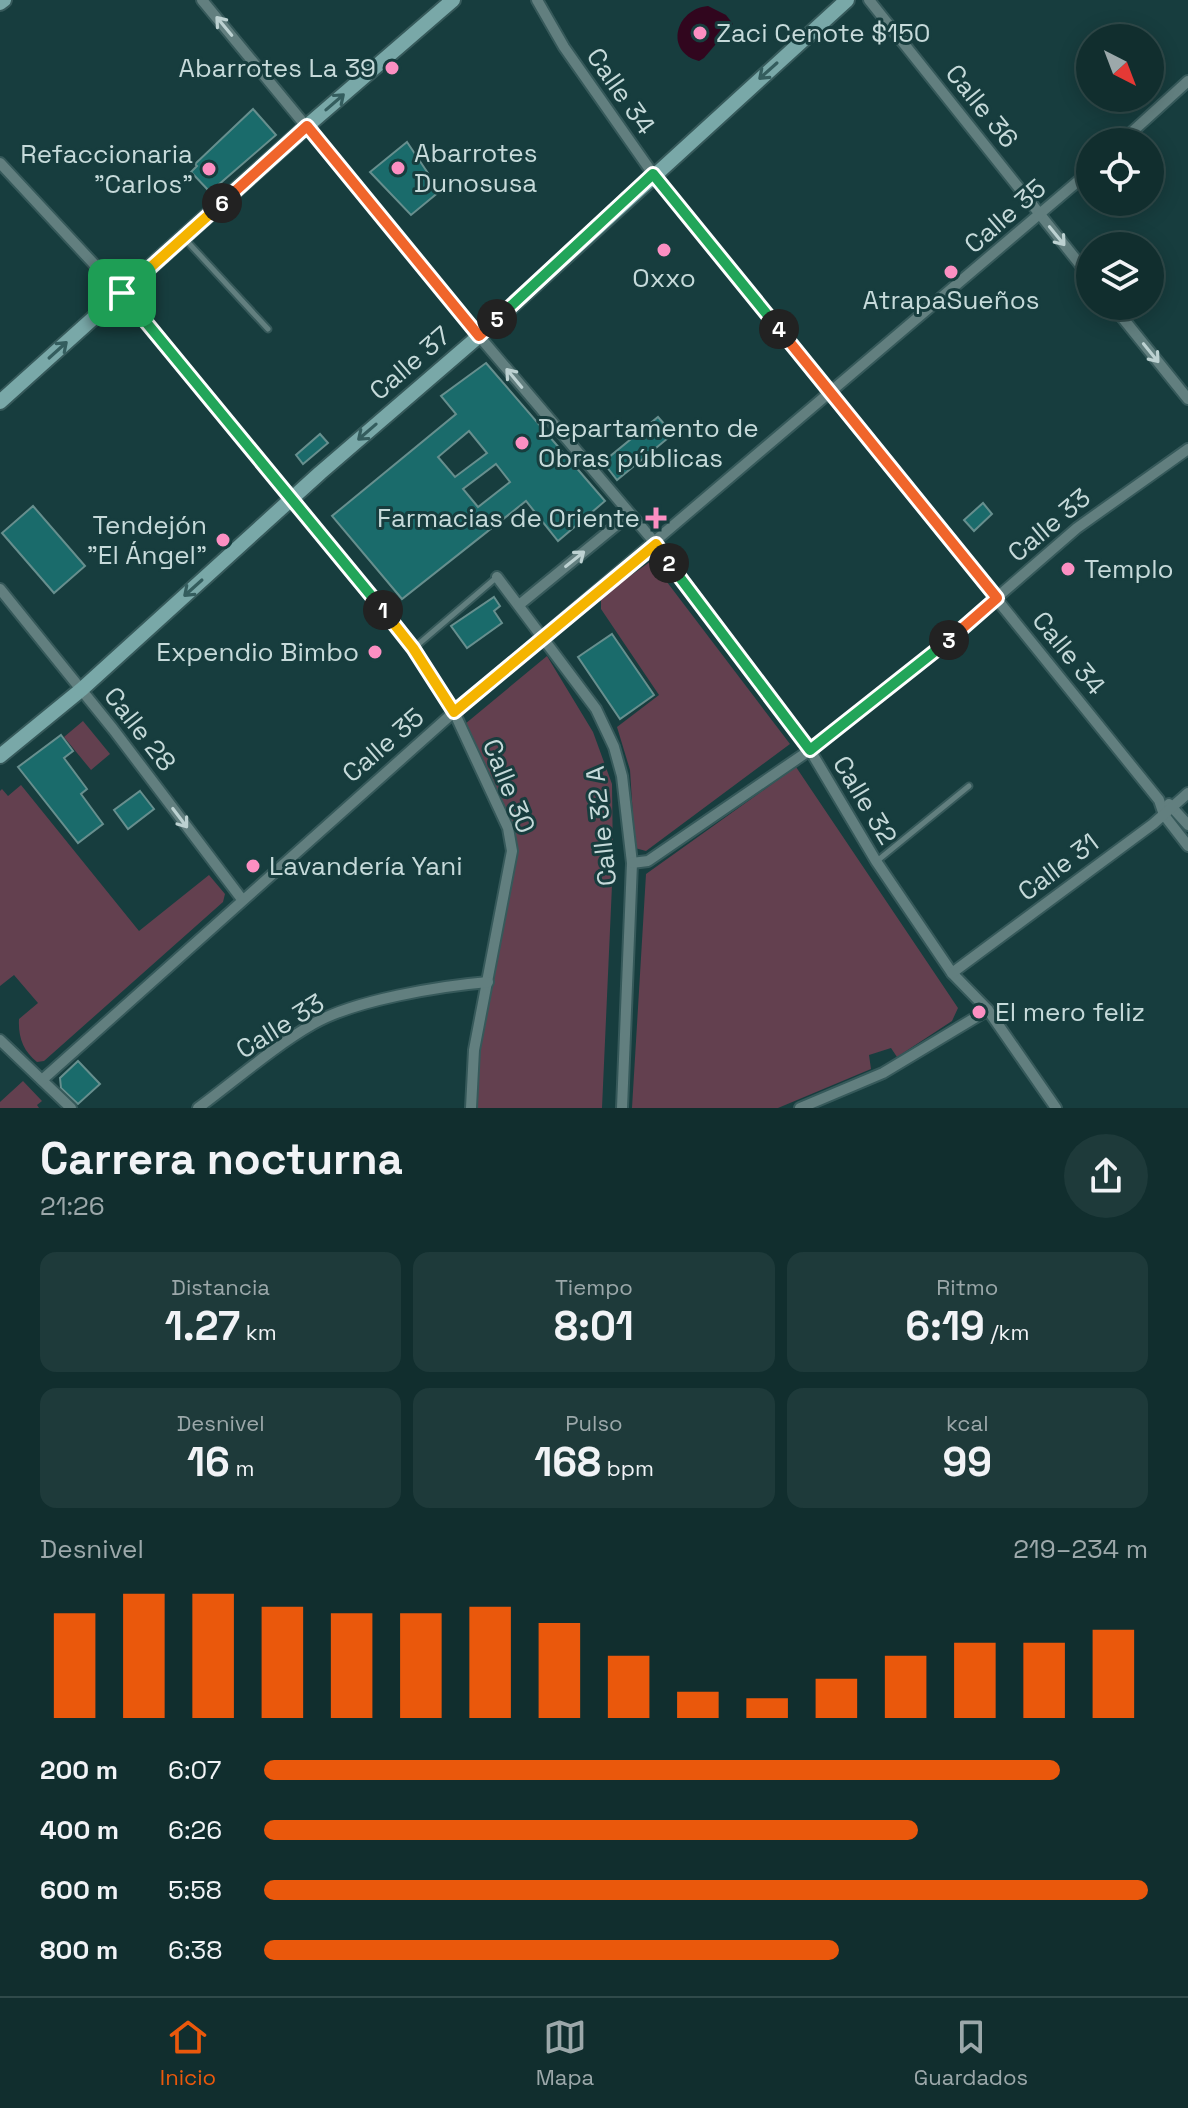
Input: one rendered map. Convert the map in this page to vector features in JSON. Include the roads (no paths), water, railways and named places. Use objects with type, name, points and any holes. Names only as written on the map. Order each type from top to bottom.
[{"type":"street","name":"Calle 32","points":[[202,0],[479,336],[656,544],[810,750],[876,861],[952,973],[988,1010],[1056,1108]]},
{"type":"street","points":[[0,402],[307,126],[453,0]]},
{"type":"street","name":"Calle 34","points":[[537,0],[564,47],[653,174],[1159,800],[1164,815],[1188,846]]},
{"type":"street","name":"Calle 37","points":[[0,756],[82,689],[292,498],[479,336],[847,0]]},
{"type":"street","name":"Calle 36","points":[[869,0],[1076,259]]},
{"type":"street","points":[[1136,128],[1188,81]]},
{"type":"street","name":"Calle 30","points":[[0,163],[122,293],[292,498],[413,648],[454,712],[508,828],[512,851],[474,1050],[471,1108]]},
{"type":"street","name":"Calle 35","points":[[42,1080],[241,898],[454,712],[656,544],[1076,183]]},
{"type":"street","points":[[1124,320],[1188,399]]},
{"type":"street","name":"Calle 33","points":[[632,863],[648,861],[810,750],[997,598],[1077,528],[1188,449]]},
{"type":"street","points":[[519,605],[630,514]]},
{"type":"street","name":"Calle 32 A","points":[[497,577],[544,635],[596,709],[614,747],[622,776],[632,863],[622,1108]]},
{"type":"street","name":"Calle 28","points":[[0,589],[82,689],[241,898]]},
{"type":"street","name":"Calle 31","points":[[952,973],[1164,815],[1188,793]]},
{"type":"street","points":[[1159,800],[1172,805],[1188,825]]},
{"type":"street","name":"Calle 33","points":[[198,1108],[315,1023],[347,1010],[488,982]]},
{"type":"street","points":[[800,1108],[883,1073],[988,1010]]},
{"type":"street","points":[[0,1040],[71,1108]]},
{"type":"lane","points":[[185,238],[268,329]]},
{"type":"lane","points":[[413,648],[497,577]]},
{"type":"lane","points":[[876,861],[969,786]]},
{"type":"place","name":"Zaci Cenote $150","points":[[700,33]]},
{"type":"place","name":"Abarrotes La 39","points":[[392,68]]},
{"type":"place","name":"Abarrotes Dunosusa","points":[[398,168]]},
{"type":"place","name":"Refaccionaria \"Carlos\"","points":[[209,169]]},
{"type":"place","name":"Oxxo","points":[[664,250]]},
{"type":"place","name":"AtrapaSueños","points":[[951,272]]},
{"type":"place","name":"Departamento de Obras públicas","points":[[522,443]]},
{"type":"place","name":"Farmacias de Oriente","points":[[656,518]]},
{"type":"place","name":"Tendejón \"El Ángel\"","points":[[223,540]]},
{"type":"place","name":"Templo","points":[[1068,569]]},
{"type":"place","name":"Expendio Bimbo","points":[[375,652]]},
{"type":"place","name":"Lavandería Yani","points":[[253,866]]},
{"type":"place","name":"El mero feliz","points":[[979,1012]]}]
